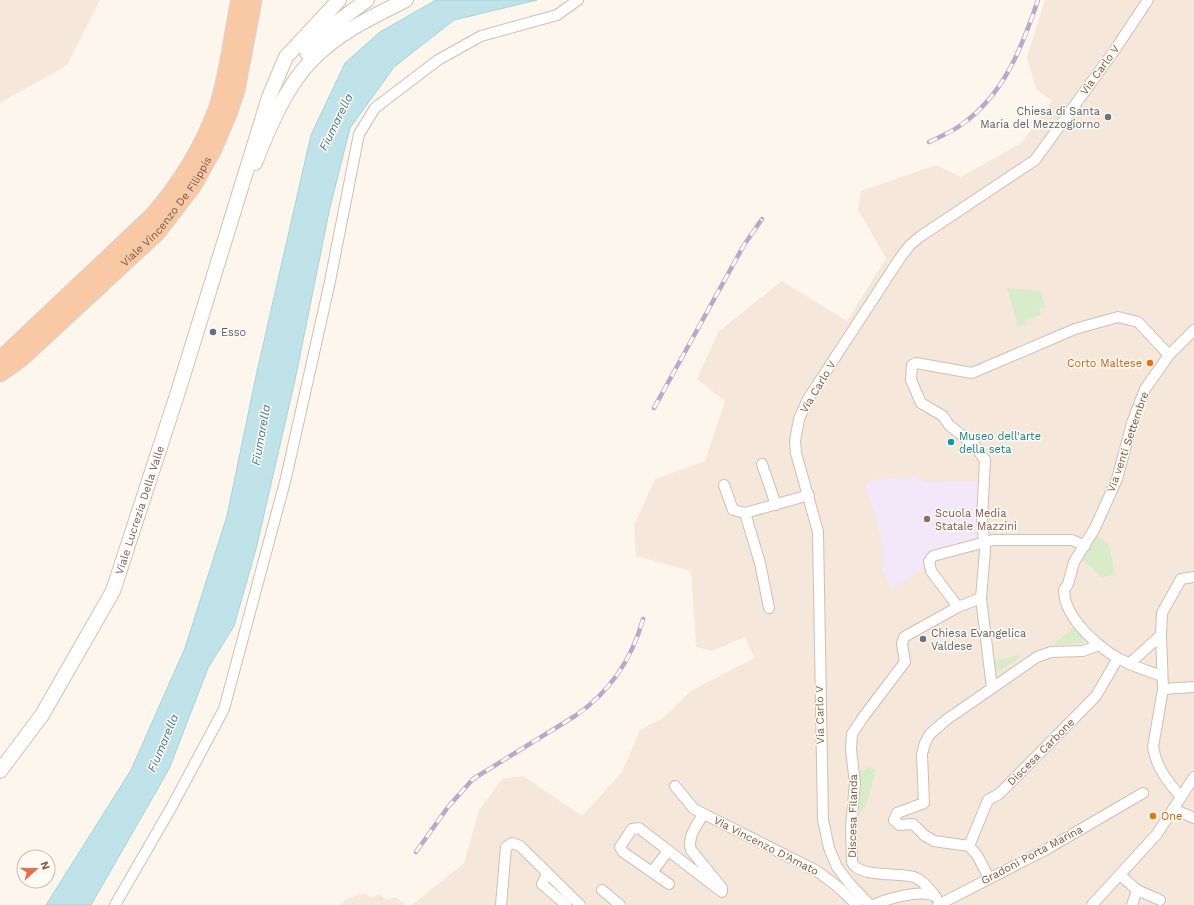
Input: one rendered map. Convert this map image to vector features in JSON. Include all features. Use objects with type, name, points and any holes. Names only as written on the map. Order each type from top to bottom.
[{"type":"highway","name":"Viale Vincenzo De Filippis","points":[[0,360],[152,217],[172,194],[187,172],[199,151],[217,110],[226,74],[240,0]]},
{"type":"highway","name":"Viale Vincenzo De Filippis","points":[[0,373],[22,357],[157,232],[193,185],[213,148],[229,111],[236,90],[253,0]]},
{"type":"main road","points":[[269,97],[286,57],[339,0]]},
{"type":"main road","points":[[269,97],[283,74],[303,47],[348,0]]},
{"type":"main road","points":[[259,153],[274,103],[290,76],[305,56],[327,32],[346,14],[367,0]]},
{"type":"main road","points":[[259,153],[278,111],[299,74],[311,60],[344,33],[406,0]]},
{"type":"main road","name":"Viale Lucrezia Della Valle","points":[[0,771],[42,715],[113,591],[230,226],[252,148],[269,97]]},
{"type":"main road","name":"Viale Lucrezia Della Valle","points":[[230,226],[259,153]]},
{"type":"street","points":[[115,905],[171,808],[224,709],[286,478],[329,286],[359,134],[375,108],[438,60],[481,36],[557,15],[578,0]]},
{"type":"street","name":"Via Carlo V","points":[[870,905],[849,884],[837,867],[829,848],[823,820],[819,675],[819,547],[815,520],[796,453],[795,441],[801,414],[816,386],[900,258],[921,236],[1035,160],[1114,51],[1148,0]]},
{"type":"street","points":[[992,688],[981,598],[985,542],[982,519],[985,464],[975,446],[949,425],[943,416],[921,403],[910,380],[913,364],[972,373],[1076,329],[1112,318],[1124,318],[1138,322],[1169,355]]},
{"type":"street","name":"Via venti Settembre","points":[[1162,676],[1129,664],[1099,645],[1082,628],[1072,615],[1064,594],[1074,562],[1095,528],[1117,479],[1132,423],[1145,388],[1169,355],[1194,330]]},
{"type":"street","points":[[762,464],[776,505]]},
{"type":"street","points":[[724,485],[733,510],[745,513],[762,507],[767,508],[808,495]]},
{"type":"street","points":[[745,513],[760,563],[769,608]]},
{"type":"street","points":[[958,607],[931,571],[929,565],[930,560],[935,555],[993,540],[1072,540],[1085,546]]},
{"type":"street","points":[[1181,797],[1164,776],[1154,755],[1154,739],[1163,689],[1160,636],[1161,620],[1165,606],[1181,579],[1194,577]]},
{"type":"street","name":"Discesa Filanda","points":[[938,902],[925,885],[914,877],[857,869],[852,862],[851,821],[855,783],[851,750],[852,734],[905,662],[902,644],[904,637],[958,607],[981,598]]},
{"type":"street","points":[[1129,664],[1160,636]]},
{"type":"street","points":[[989,878],[977,855],[968,846],[934,841],[924,836],[913,824],[897,824],[894,818],[898,813],[924,803],[922,754],[925,743],[930,734],[946,720],[1041,654],[1051,652],[1083,651],[1099,645]]},
{"type":"street","name":"Discesa Carbone","points":[[968,846],[988,800],[999,794],[1096,696],[1118,658]]},
{"type":"street","points":[[1163,689],[1194,687]]},
{"type":"street","points":[[1092,905],[1157,834],[1194,777]]},
{"type":"street","name":"Via Vincenzo D'Amato","points":[[675,786],[694,809],[817,871],[857,905]]},
{"type":"street","name":"Gradoni Porta Marina","points":[[938,902],[1047,849],[1143,792]]},
{"type":"street","points":[[1173,808],[1194,818]]},
{"type":"street","points":[[669,884],[623,852],[620,847],[625,837],[632,829],[639,828],[722,892],[722,888],[691,850],[689,844],[690,838],[703,814]]},
{"type":"street","points":[[501,905],[506,848],[509,843],[520,846],[580,905]]},
{"type":"street","points":[[652,872],[668,851]]},
{"type":"street","points":[[547,873],[542,884],[566,905]]},
{"type":"street","points":[[1120,875],[1137,890],[1160,900]]},
{"type":"street","points":[[602,890],[620,905]]},
{"type":"street","points":[[1132,905],[1137,890]]},
{"type":"street","points":[[873,905],[904,896],[927,894],[938,902]]},
{"type":"shaded area","points":[[0,0],[100,0],[67,65],[0,103]]},
{"type":"shaded area","points":[[1045,0],[1194,0],[1194,905],[412,905],[464,863],[479,810],[502,779],[523,776],[582,816],[622,772],[640,730],[663,718],[691,691],[754,658],[745,637],[712,651],[696,647],[691,571],[636,556],[634,525],[655,479],[705,461],[725,401],[697,379],[718,332],[782,281],[847,321],[886,258],[858,210],[861,191],[936,165],[961,177],[1021,143],[1052,101],[1036,89],[1027,57]]},
{"type":"shaded area","name":"Scuola Media Statale Mazzini","points":[[915,477],[926,482],[978,481],[978,540],[933,550],[927,555],[927,559],[920,571],[893,589],[883,572],[882,541],[866,486],[869,480]]},
{"type":"shaded area","points":[[364,893],[373,898],[379,894],[387,900],[395,897],[406,905],[340,905],[346,899]]},
{"type":"green space","points":[[1007,288],[1041,291],[1045,307],[1039,308],[1041,315],[1026,320],[1027,324],[1018,327]]},
{"type":"green space","points":[[1095,534],[1109,544],[1115,574],[1103,578],[1080,558]]},
{"type":"green space","points":[[1074,627],[1084,639],[1084,643],[1056,645],[1055,643]]},
{"type":"green space","points":[[1019,655],[1020,658],[998,672],[996,671],[994,661]]},
{"type":"green space","points":[[869,767],[876,770],[865,808],[863,808],[863,811],[855,810],[859,772]]},
{"type":"water","name":"Fiumarella","points":[[436,0],[537,0],[454,20],[394,67],[350,128],[330,207],[295,380],[256,549],[234,626],[208,668],[169,769],[91,905],[46,905],[131,770],[185,648],[227,516],[256,376],[311,135],[345,63],[380,32]]},
{"type":"railway","points":[[929,142],[961,125],[976,113],[1000,85],[1018,52],[1038,0]]},
{"type":"railway","points":[[654,408],[744,245],[762,219]]},
{"type":"railway","points":[[416,852],[448,807],[473,779],[575,716],[588,707],[599,696],[618,674],[626,661],[633,648],[643,619]]},
{"type":"place","name":"Chiesa di Santa Maria del Mezzogiorno","points":[[1108,117]]},
{"type":"place","name":"Esso","points":[[213,332]]},
{"type":"place","name":"Corto Maltese","points":[[1150,363]]},
{"type":"place","name":"Museo dell'arte della seta","points":[[951,442]]},
{"type":"place","name":"Scuola Media Statale Mazzini","points":[[927,519]]},
{"type":"place","name":"Chiesa Evangelica Valdese","points":[[923,639]]},
{"type":"place","name":"One","points":[[1153,816]]}]
